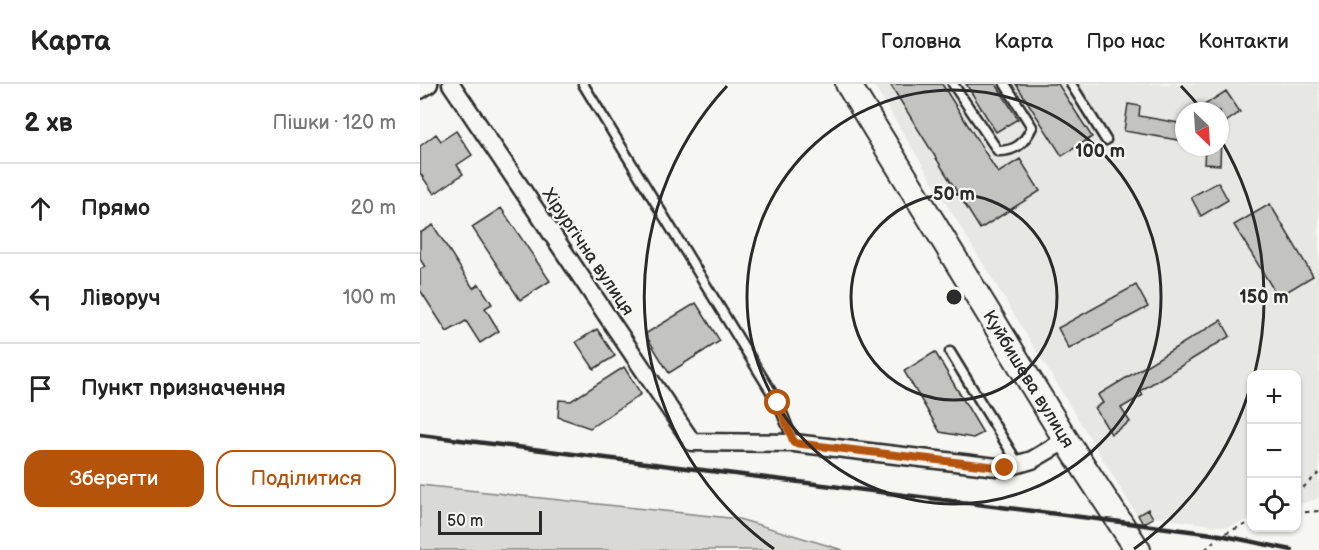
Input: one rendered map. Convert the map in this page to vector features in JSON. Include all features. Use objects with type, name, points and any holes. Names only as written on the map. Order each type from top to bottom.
[{"type":"main road","name":"Куйбишева вулиця","points":[[848,84],[1066,440],[1138,550]]},
{"type":"street","points":[[420,90],[429,84]]},
{"type":"street","name":"Хірургічна вулиця","points":[[452,84],[692,442],[794,443]]},
{"type":"street","points":[[794,443],[1005,468],[1019,466],[1047,453],[1066,440]]},
{"type":"lane","points":[[583,84],[778,403],[794,443]]},
{"type":"lane","points":[[952,84],[998,151],[1009,151],[1025,141],[1032,127],[1005,84]]},
{"type":"lane","points":[[1071,84],[1106,140]]},
{"type":"lane","points":[[950,352],[1019,466]]},
{"type":"path","points":[[1301,489],[1319,473]]},
{"type":"path","points":[[1301,513],[1319,511]]},
{"type":"path","points":[[1205,550],[1220,535],[1247,524]]},
{"type":"shaded area","points":[[873,84],[1319,84],[1319,498],[1301,504],[1301,370],[1247,370],[1247,520],[1227,527],[1137,515]]},
{"type":"shaded area","points":[[420,485],[739,519],[843,550],[420,550]]},
{"type":"building","points":[[890,84],[942,84],[998,173],[1020,159],[1040,191],[980,229]]},
{"type":"building","points":[[966,84],[996,84],[1018,119],[996,132]]},
{"type":"building","points":[[1016,84],[1058,84],[1092,137],[1062,156]]},
{"type":"building","points":[[1226,91],[1240,112],[1229,120],[1229,102],[1209,102]]},
{"type":"building","points":[[1128,104],[1140,106],[1139,116],[1175,122],[1175,140],[1124,131]]},
{"type":"building","points":[[456,131],[472,155],[457,165],[463,174],[434,194],[420,173],[420,146],[436,134],[441,141]]},
{"type":"building","points":[[1204,156],[1220,156],[1220,165],[1204,164]]},
{"type":"building","points":[[1218,182],[1228,200],[1201,216],[1191,197]]},
{"type":"building","points":[[1270,204],[1313,276],[1278,297],[1234,225]]},
{"type":"building","points":[[501,208],[550,281],[520,300],[472,227]]},
{"type":"building","points":[[433,225],[473,288],[479,284],[492,304],[485,308],[499,331],[480,343],[466,321],[447,332],[420,290],[420,269],[425,267],[420,259],[420,233]]},
{"type":"building","points":[[1136,285],[1148,307],[1069,349],[1058,328]]},
{"type":"building","points":[[696,303],[720,341],[669,373],[645,334]]},
{"type":"building","points":[[1221,320],[1230,336],[1140,391],[1143,395],[1121,408],[1130,422],[1111,434],[1095,408],[1103,403],[1098,395]]},
{"type":"building","points":[[597,329],[615,356],[594,369],[576,342]]},
{"type":"building","points":[[935,352],[983,433],[973,438],[940,432],[904,371]]},
{"type":"building","points":[[624,367],[641,394],[590,428],[558,417],[559,400],[571,401]]},
{"type":"building","points":[[1148,509],[1153,518],[1143,524],[1138,515]]},
{"type":"railway","points":[[420,435],[1220,535],[1292,550]]},
{"type":"route","points":[[778,403],[794,443],[1005,468]]}]
